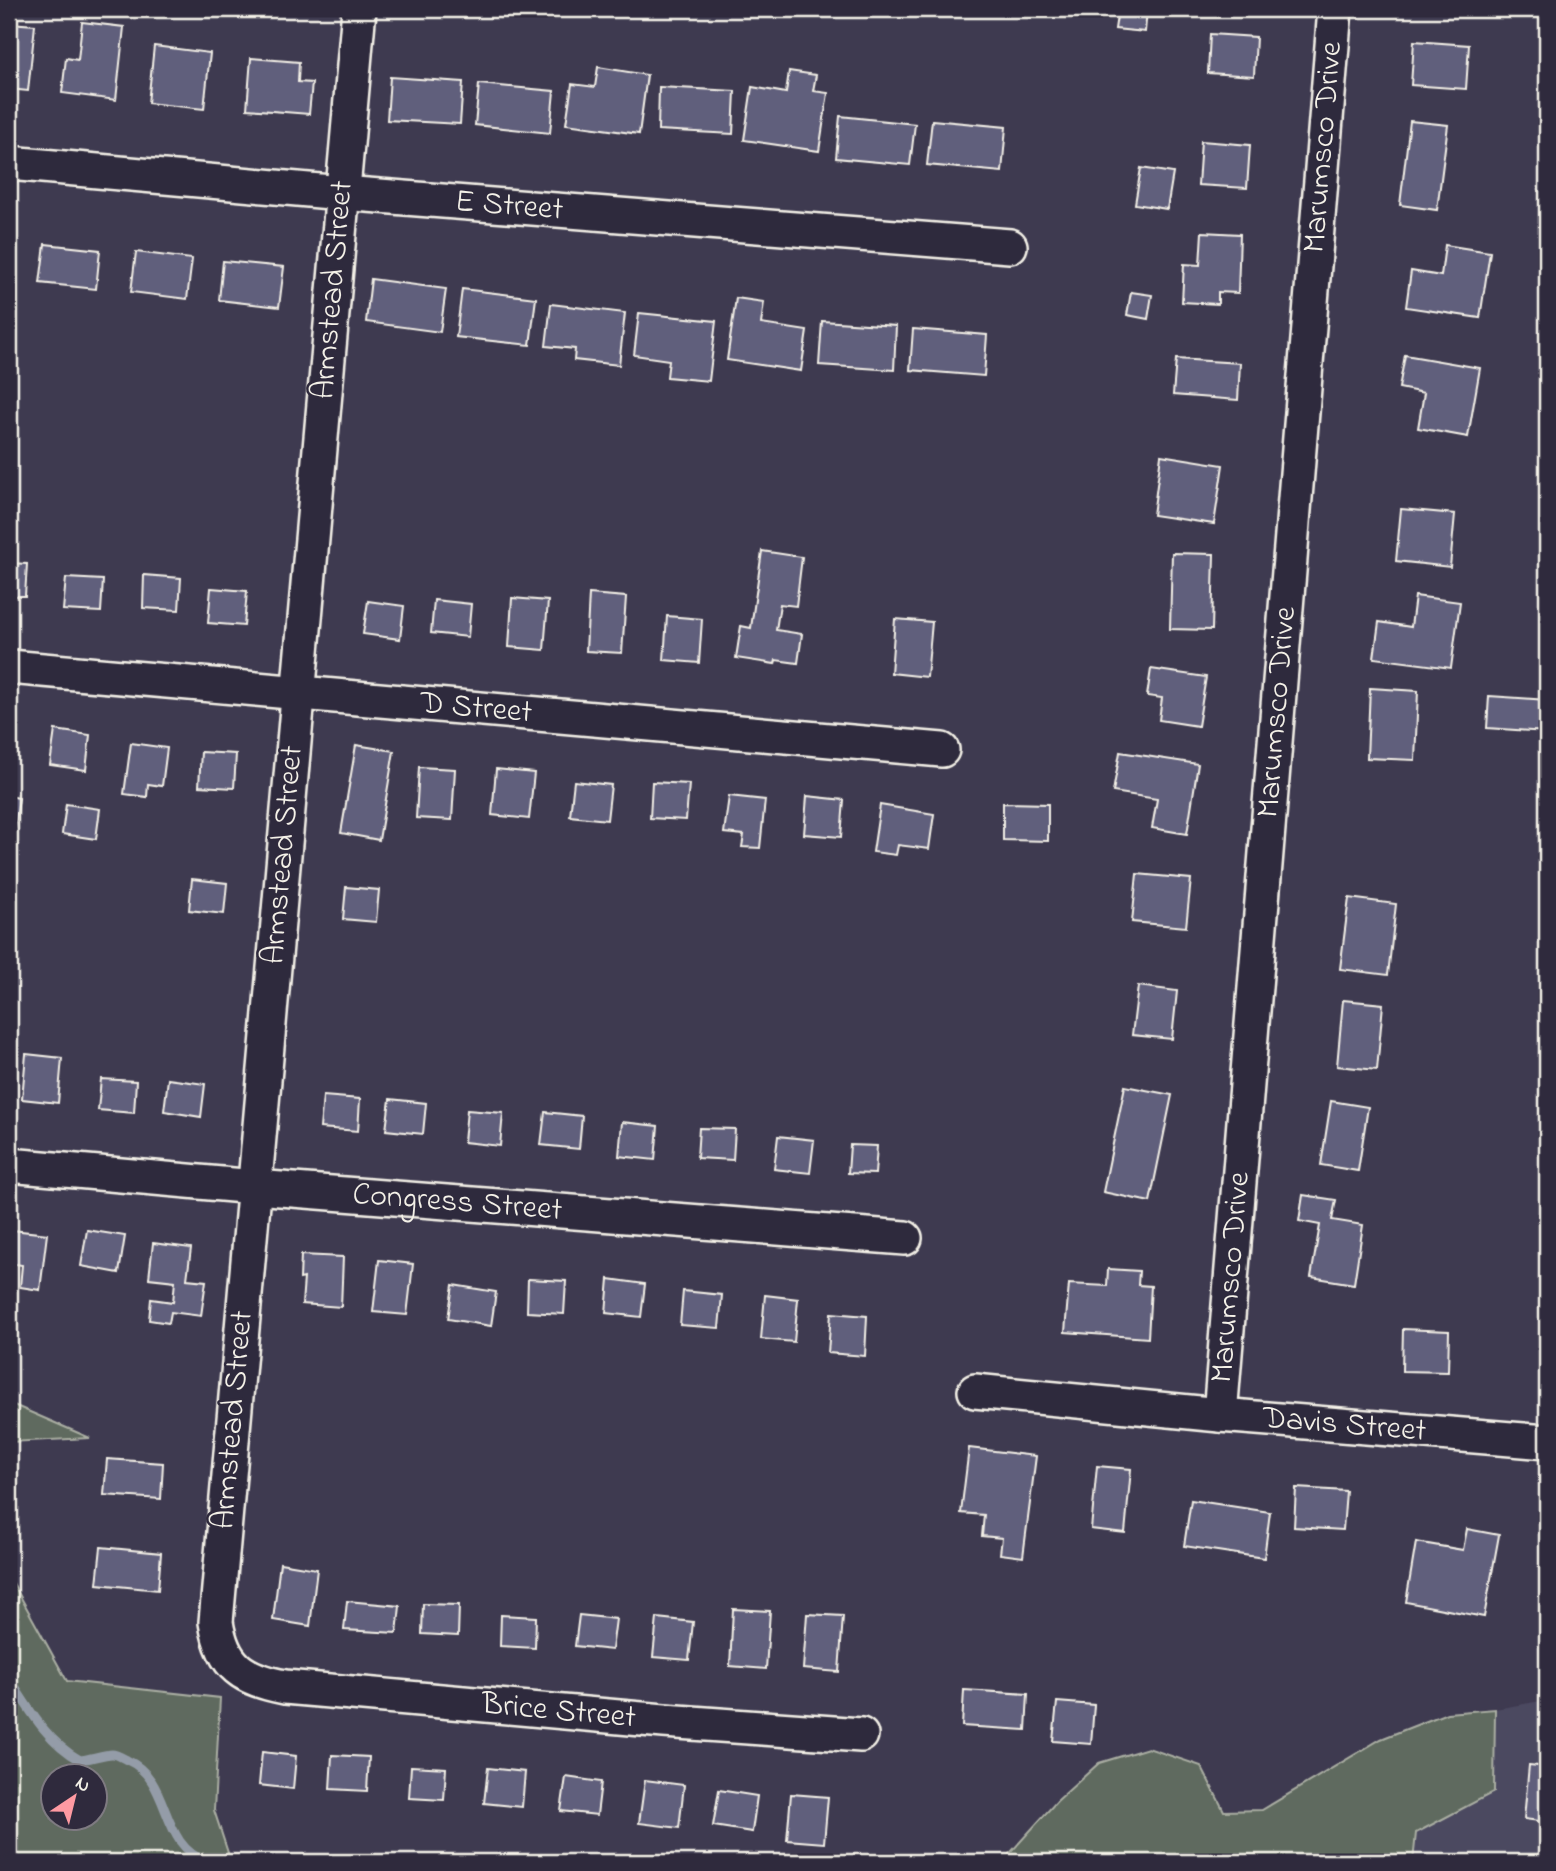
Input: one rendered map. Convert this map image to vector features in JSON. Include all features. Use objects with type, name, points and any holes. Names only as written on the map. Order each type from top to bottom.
[{"type":"street","name":"Armstead Street","points":[[259,1682],[244,1675],[229,1661],[219,1643],[216,1622],[359,9]]},
{"type":"street","name":"Marumsco Drive","points":[[1220,1415],[1335,9]]},
{"type":"street","name":"E Street","points":[[9,163],[342,193],[1010,246]]},
{"type":"street","name":"D Street","points":[[9,667],[942,751]]},
{"type":"street","name":"Congress Street","points":[[9,1165],[905,1238]]},
{"type":"street","name":"Davis Street","points":[[975,1391],[1220,1415],[1547,1442]]},
{"type":"street","name":"Brice Street","points":[[259,1682],[318,1691],[861,1735]]},
{"type":"shaded area","points":[[1547,1700],[1547,1862],[1413,1862],[1415,1833],[1494,1792],[1495,1709]]},
{"type":"green space","points":[[9,1403],[90,1438],[9,1442]]},
{"type":"green space","points":[[9,1576],[67,1681],[220,1698],[214,1810],[231,1862],[9,1862]]},
{"type":"green space","points":[[1495,1709],[1494,1792],[1416,1833],[1413,1862],[1002,1862],[1057,1801],[1099,1763],[1148,1748],[1201,1766],[1224,1811],[1262,1810],[1381,1739],[1447,1713]]},
{"type":"building","points":[[1118,9],[1147,9],[1145,32],[1115,29]]},
{"type":"building","points":[[82,22],[124,27],[116,100],[62,93],[66,58],[78,60]]},
{"type":"building","points":[[9,23],[35,25],[28,91],[9,89]]},
{"type":"building","points":[[1210,34],[1256,37],[1254,76],[1208,73]]},
{"type":"building","points":[[1414,41],[1469,45],[1466,89],[1411,85]]},
{"type":"building","points":[[154,46],[210,53],[204,109],[148,103]]},
{"type":"building","points":[[251,58],[299,62],[298,82],[312,83],[309,114],[247,109]]},
{"type":"building","points":[[598,67],[647,75],[639,134],[566,124],[572,84],[595,87]]},
{"type":"building","points":[[789,71],[816,75],[813,91],[828,93],[819,151],[744,140],[752,87],[786,93]]},
{"type":"building","points":[[390,77],[463,82],[460,124],[387,120]]},
{"type":"building","points":[[479,84],[554,91],[550,133],[475,125]]},
{"type":"building","points":[[659,87],[735,91],[733,134],[658,130]]},
{"type":"building","points":[[840,116],[915,124],[910,165],[836,158]]},
{"type":"building","points":[[932,120],[1006,127],[1002,172],[927,165]]},
{"type":"building","points":[[1410,121],[1448,125],[1437,210],[1400,205]]},
{"type":"building","points":[[1201,141],[1250,145],[1247,188],[1198,185]]},
{"type":"building","points":[[1141,168],[1173,173],[1167,209],[1135,204]]},
{"type":"building","points":[[1202,232],[1240,234],[1238,293],[1218,292],[1218,304],[1182,302],[1184,264],[1200,265]]},
{"type":"building","points":[[9,242],[12,242],[9,306]]},
{"type":"building","points":[[45,244],[100,250],[96,289],[40,283]]},
{"type":"building","points":[[1445,245],[1490,252],[1480,318],[1406,307],[1411,271],[1441,276]]},
{"type":"building","points":[[136,252],[192,259],[187,299],[131,292]]},
{"type":"building","points":[[223,261],[284,267],[279,307],[219,300]]},
{"type":"building","points":[[371,279],[446,289],[440,332],[366,322]]},
{"type":"building","points":[[462,289],[536,298],[530,345],[456,337]]},
{"type":"building","points":[[1131,292],[1152,295],[1148,319],[1127,315]]},
{"type":"building","points":[[736,298],[764,302],[761,324],[807,331],[801,371],[727,360]]},
{"type":"building","points":[[551,304],[625,313],[619,365],[574,360],[575,349],[546,346]]},
{"type":"building","points":[[639,313],[716,321],[709,381],[667,377],[669,360],[634,355]]},
{"type":"building","points":[[822,321],[896,326],[894,370],[819,365]]},
{"type":"building","points":[[913,329],[987,335],[984,376],[910,370]]},
{"type":"building","points":[[1405,355],[1480,368],[1468,437],[1418,428],[1424,393],[1399,388]]},
{"type":"building","points":[[1176,359],[1240,363],[1238,400],[1173,395]]},
{"type":"building","points":[[1161,455],[1223,465],[1214,524],[1153,515]]},
{"type":"building","points":[[1401,509],[1455,514],[1450,567],[1396,561]]},
{"type":"building","points":[[762,551],[802,557],[796,606],[780,604],[776,630],[802,634],[798,663],[776,660],[775,664],[736,658],[741,626],[751,628]]},
{"type":"building","points":[[1172,553],[1214,554],[1212,630],[1170,629]]},
{"type":"building","points":[[9,563],[27,564],[25,596],[9,596]]},
{"type":"building","points":[[144,575],[181,578],[179,610],[143,608]]},
{"type":"building","points":[[66,578],[103,580],[101,612],[63,610]]},
{"type":"building","points":[[211,588],[247,591],[244,626],[208,623]]},
{"type":"building","points":[[589,594],[626,597],[622,653],[586,651]]},
{"type":"building","points":[[1415,596],[1460,602],[1451,668],[1374,658],[1379,622],[1411,627]]},
{"type":"building","points":[[512,598],[548,601],[544,650],[509,647]]},
{"type":"building","points":[[434,600],[471,604],[468,637],[431,633]]},
{"type":"building","points":[[368,601],[404,606],[400,639],[363,634]]},
{"type":"building","points":[[667,616],[702,619],[699,663],[664,660]]},
{"type":"building","points":[[895,619],[932,622],[927,677],[891,673]]},
{"type":"building","points":[[1151,669],[1206,677],[1198,726],[1159,720],[1162,698],[1147,696]]},
{"type":"building","points":[[1370,688],[1418,691],[1415,760],[1367,758]]},
{"type":"building","points":[[1489,696],[1547,700],[1547,732],[1487,728]]},
{"type":"building","points":[[55,730],[90,735],[86,770],[50,765]]},
{"type":"building","points":[[9,734],[13,735],[9,765]]},
{"type":"building","points":[[131,743],[167,748],[162,786],[148,784],[147,797],[124,794]]},
{"type":"building","points":[[356,745],[394,751],[379,840],[341,833]]},
{"type":"building","points":[[201,752],[236,754],[234,788],[199,786]]},
{"type":"building","points":[[1120,752],[1198,764],[1187,834],[1152,828],[1157,799],[1113,792]]},
{"type":"building","points":[[419,767],[455,769],[452,820],[416,818]]},
{"type":"building","points":[[496,769],[534,773],[529,819],[492,815]]},
{"type":"building","points":[[574,781],[611,785],[607,820],[570,816]]},
{"type":"building","points":[[652,782],[689,784],[686,820],[650,818]]},
{"type":"building","points":[[9,796],[19,798],[15,829],[9,829]]},
{"type":"building","points":[[729,796],[765,800],[760,848],[742,847],[744,835],[724,833]]},
{"type":"building","points":[[807,796],[844,800],[841,837],[804,834]]},
{"type":"building","points":[[1003,803],[1048,804],[1048,841],[1003,840]]},
{"type":"building","points":[[66,804],[100,809],[96,839],[62,834]]},
{"type":"building","points":[[880,805],[934,814],[929,849],[898,845],[896,855],[873,852]]},
{"type":"building","points":[[1137,874],[1191,879],[1186,927],[1132,922]]},
{"type":"building","points":[[192,879],[227,883],[224,914],[189,910]]},
{"type":"building","points":[[346,887],[379,890],[376,922],[343,919]]},
{"type":"building","points":[[1349,898],[1396,904],[1388,975],[1340,969]]},
{"type":"building","points":[[1138,986],[1177,991],[1172,1039],[1132,1035]]},
{"type":"building","points":[[1343,1000],[1383,1004],[1377,1070],[1337,1066]]},
{"type":"building","points":[[26,1054],[62,1058],[58,1103],[22,1099]]},
{"type":"building","points":[[101,1079],[136,1081],[134,1113],[98,1110]]},
{"type":"building","points":[[168,1079],[205,1084],[201,1117],[164,1111]]},
{"type":"building","points":[[1125,1086],[1172,1095],[1150,1202],[1103,1192]]},
{"type":"building","points":[[323,1096],[360,1099],[358,1131],[320,1128]]},
{"type":"building","points":[[390,1099],[426,1103],[423,1134],[386,1130]]},
{"type":"building","points":[[1331,1101],[1368,1107],[1358,1171],[1321,1165]]},
{"type":"building","points":[[467,1110],[503,1113],[500,1146],[464,1142]]},
{"type":"building","points":[[545,1112],[582,1116],[579,1149],[541,1145]]},
{"type":"building","points":[[622,1122],[658,1126],[655,1160],[619,1156]]},
{"type":"building","points":[[699,1128],[735,1129],[733,1160],[697,1158]]},
{"type":"building","points":[[778,1136],[814,1140],[810,1173],[774,1169]]},
{"type":"building","points":[[850,1145],[877,1146],[875,1174],[848,1173]]},
{"type":"building","points":[[1303,1195],[1336,1200],[1332,1220],[1363,1225],[1354,1284],[1311,1277],[1320,1225],[1299,1221]]},
{"type":"building","points":[[12,1230],[47,1234],[40,1290],[20,1287],[22,1265],[9,1263]]},
{"type":"building","points":[[87,1230],[125,1236],[119,1273],[81,1266]]},
{"type":"building","points":[[153,1243],[191,1248],[187,1279],[206,1281],[201,1316],[171,1312],[169,1323],[149,1320],[151,1299],[173,1302],[175,1281],[149,1278]]},
{"type":"building","points":[[301,1255],[343,1257],[341,1307],[302,1304],[304,1278],[300,1279]]},
{"type":"building","points":[[379,1260],[413,1264],[407,1315],[373,1312]]},
{"type":"building","points":[[1108,1269],[1139,1271],[1138,1285],[1151,1286],[1148,1338],[1065,1332],[1069,1284],[1107,1286]]},
{"type":"building","points":[[528,1279],[566,1281],[564,1314],[527,1312]]},
{"type":"building","points":[[609,1279],[645,1284],[641,1317],[606,1313]]},
{"type":"building","points":[[453,1285],[496,1292],[491,1326],[448,1319]]},
{"type":"building","points":[[683,1291],[722,1295],[719,1328],[680,1325]]},
{"type":"building","points":[[765,1295],[798,1299],[794,1342],[761,1339]]},
{"type":"building","points":[[831,1313],[867,1316],[865,1356],[828,1353]]},
{"type":"building","points":[[1403,1329],[1449,1331],[1448,1372],[1402,1371]]},
{"type":"building","points":[[969,1448],[1036,1456],[1023,1557],[1000,1554],[1002,1538],[982,1536],[984,1515],[961,1513]]},
{"type":"building","points":[[107,1459],[163,1463],[161,1499],[104,1495]]},
{"type":"building","points":[[1097,1466],[1131,1469],[1125,1533],[1091,1529]]},
{"type":"building","points":[[1296,1488],[1346,1491],[1343,1530],[1294,1527]]},
{"type":"building","points":[[1191,1500],[1270,1512],[1264,1558],[1184,1546]]},
{"type":"building","points":[[1467,1529],[1499,1535],[1484,1617],[1406,1602],[1416,1542],[1463,1550]]},
{"type":"building","points":[[101,1547],[161,1553],[158,1590],[97,1584]]},
{"type":"building","points":[[280,1563],[317,1569],[310,1626],[273,1620]]},
{"type":"building","points":[[347,1601],[400,1606],[397,1633],[344,1630]]},
{"type":"building","points":[[423,1604],[459,1605],[458,1636],[422,1634]]},
{"type":"building","points":[[733,1609],[770,1611],[766,1669],[730,1666]]},
{"type":"building","points":[[807,1614],[843,1616],[839,1672],[803,1669]]},
{"type":"building","points":[[501,1615],[536,1617],[535,1648],[500,1646]]},
{"type":"building","points":[[579,1615],[616,1619],[612,1650],[575,1646]]},
{"type":"building","points":[[657,1618],[693,1622],[689,1660],[653,1657]]},
{"type":"building","points":[[964,1690],[1028,1694],[1026,1730],[962,1726]]},
{"type":"building","points":[[1057,1702],[1094,1705],[1091,1744],[1053,1741]]},
{"type":"building","points":[[262,1752],[296,1756],[293,1789],[259,1785]]},
{"type":"building","points":[[332,1755],[369,1757],[367,1791],[330,1789]]},
{"type":"building","points":[[1529,1765],[1547,1767],[1547,1822],[1524,1819]]},
{"type":"building","points":[[411,1766],[446,1768],[444,1800],[409,1798]]},
{"type":"building","points":[[488,1768],[525,1772],[522,1807],[484,1803]]},
{"type":"building","points":[[566,1777],[601,1782],[597,1815],[561,1811]]},
{"type":"building","points":[[645,1780],[684,1785],[679,1828],[639,1823]]},
{"type":"building","points":[[719,1790],[757,1796],[752,1832],[713,1826]]},
{"type":"building","points":[[791,1794],[828,1797],[824,1843],[787,1840]]},
{"type":"waterway","points":[[9,1678],[40,1724],[68,1753],[80,1760],[114,1754],[142,1770],[160,1797],[180,1842],[192,1854],[208,1862]]}]
